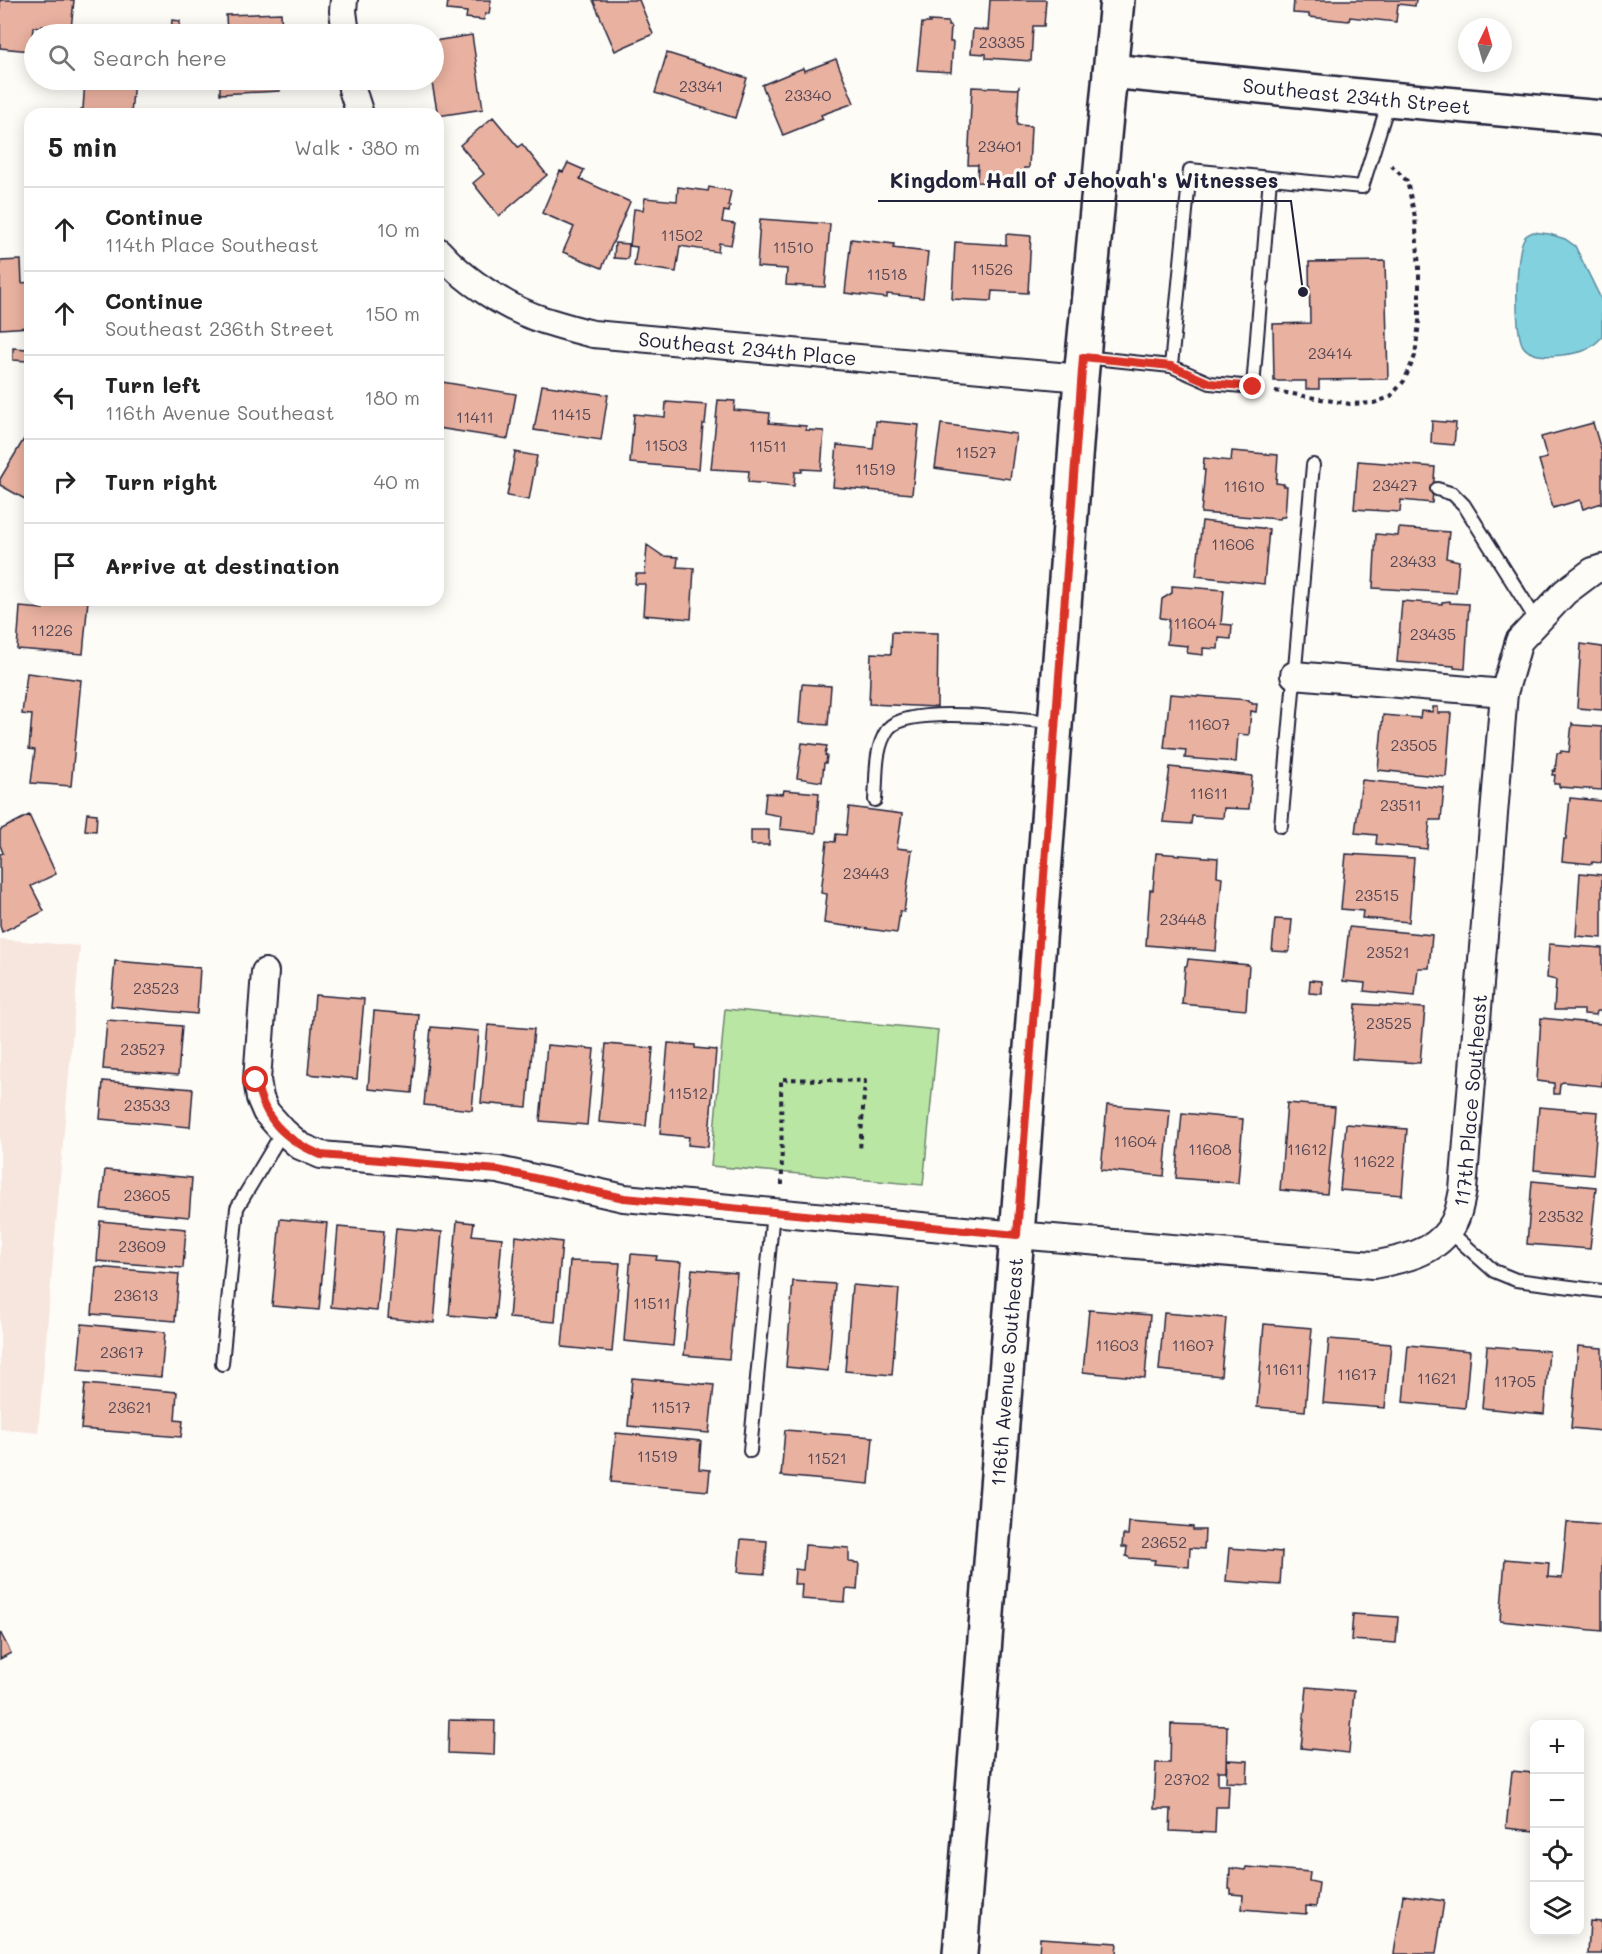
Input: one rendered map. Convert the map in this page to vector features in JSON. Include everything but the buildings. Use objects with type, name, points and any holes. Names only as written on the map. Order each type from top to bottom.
[{"type":"main road","name":"116th Avenue Southeast","points":[[960,1954],[1082,367],[1117,0]]},
{"type":"main road","name":"Southeast 234th Street","points":[[1110,71],[1602,118]]},
{"type":"street","points":[[344,0],[345,24]]},
{"type":"street","points":[[352,90],[358,108]]},
{"type":"street","name":"Southeast 234th Place","points":[[444,258],[492,296],[540,319],[592,334],[1082,367]]},
{"type":"street","name":"117th Place Southeast","points":[[265,972],[256,1080],[260,1098],[266,1112],[283,1131],[300,1146],[321,1155],[498,1170],[624,1198],[1017,1235],[1373,1265],[1412,1256],[1437,1242],[1449,1231],[1458,1214],[1463,1190],[1504,693],[1519,641],[1565,592],[1593,571],[1602,568]]},
{"type":"street","points":[[1294,675],[1504,693]]},
{"type":"lane","points":[[1171,366],[1190,170],[1362,187],[1389,99]]},
{"type":"lane","points":[[1082,367],[1171,366],[1210,383],[1253,387],[1270,178]]},
{"type":"lane","points":[[1281,826],[1313,465]]},
{"type":"lane","points":[[1437,489],[1453,494],[1464,505],[1538,621]]},
{"type":"lane","points":[[875,800],[880,744],[890,726],[905,718],[943,714],[1055,722]]},
{"type":"lane","points":[[222,1364],[237,1208],[283,1131]]},
{"type":"lane","points":[[750,1451],[778,1212]]},
{"type":"lane","points":[[1449,1231],[1494,1271],[1516,1280],[1602,1291]]},
{"type":"path","points":[[1253,387],[1350,404],[1374,403],[1390,397],[1404,381],[1415,356],[1419,322],[1419,268],[1415,217],[1407,181],[1374,147]]},
{"type":"path","points":[[778,1212],[781,1079],[865,1081],[860,1150]]},
{"type":"shaded area","points":[[0,939],[80,946],[38,1433],[0,1429]]},
{"type":"green space","points":[[725,1009],[938,1030],[923,1185],[711,1166]]},
{"type":"water","points":[[1533,232],[1565,239],[1575,246],[1602,301],[1602,337],[1584,350],[1552,356],[1531,353],[1523,346],[1517,309],[1519,257],[1526,236]]},
{"type":"place","name":"Kingdom Hall of Jehovah's Witnesses","points":[[1303,292]]},
{"type":"route","points":[[256,1080],[266,1112],[300,1146],[321,1155],[498,1170],[624,1198],[1017,1235],[1083,357],[1171,366],[1210,383],[1253,387]]}]
